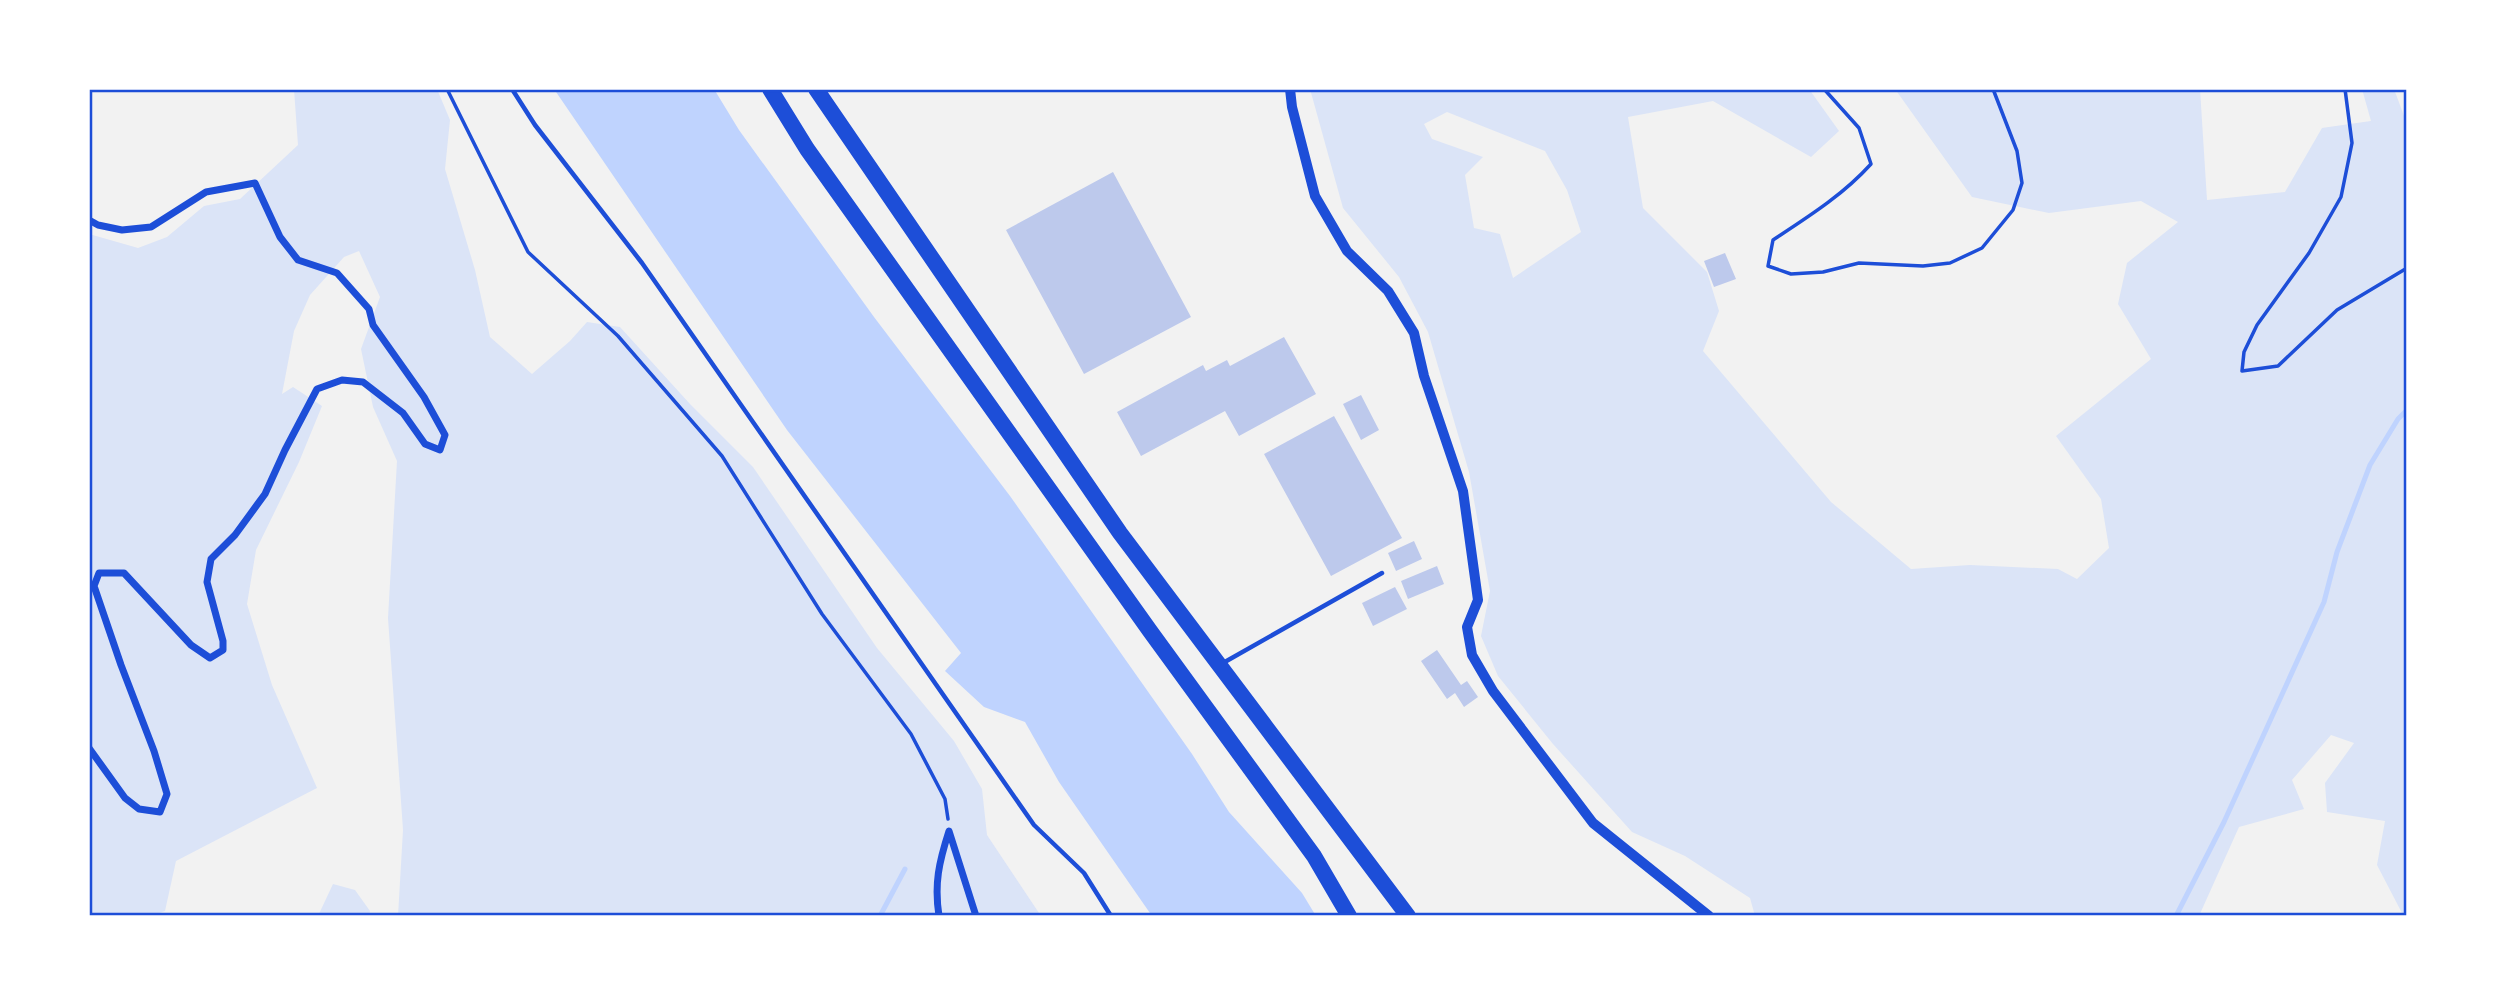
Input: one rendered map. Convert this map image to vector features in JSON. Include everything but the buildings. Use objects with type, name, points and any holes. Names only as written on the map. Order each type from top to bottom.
[{"type":"highway","points":[[770,89],[807,149],[1142,620],[1314,856],[1349,916]]},
{"type":"highway","points":[[816,89],[1120,533],[1408,916]]},
{"type":"street","points":[[1290,89],[1292,107],[1315,196],[1347,251],[1388,291],[1414,333],[1424,376],[1463,491],[1478,600],[1467,626],[1472,655],[1493,691],[1593,823],[1709,916]]},
{"type":"street","points":[[89,220],[98,225],[122,230],[151,228],[206,192],[255,183],[280,237],[298,260],[337,273],[369,309],[373,326],[424,397],[445,435],[440,450],[425,444],[403,413],[363,382],[342,380],[317,389],[265,494],[235,535],[211,559],[207,582],[223,650],[210,658],[191,645],[124,573],[99,573],[94,586],[167,794],[160,812],[139,809],[125,798],[89,748]]},
{"type":"street","points":[[939,916],[936,898],[938,864],[949,831]]},
{"type":"street","points":[[949,831],[976,916]]},
{"type":"lane","points":[[512,89],[535,125],[650,274],[1034,825],[1083,873],[1111,916]]},
{"type":"lane","points":[[1220,665],[1382,573]]},
{"type":"path","points":[[447,89],[528,252],[618,336],[722,456],[822,614],[911,734],[945,799],[949,831]]},
{"type":"path","points":[[1824,89],[1859,128],[1871,163],[1854,182],[1773,240],[1768,266],[1791,274],[1824,272],[1859,263],[1923,266],[1950,264],[1982,248],[2012,210],[2022,183],[2017,151],[1993,89]]},
{"type":"path","points":[[2345,89],[2352,143],[2341,197],[2309,253],[2257,325],[2244,352],[2242,371],[2278,366],[2337,310],[2407,268]]},
{"type":"shaded area","points":[[294,89],[437,89],[450,120],[445,169],[475,270],[490,337],[532,374],[570,341],[587,322],[620,327],[690,404],[753,467],[877,648],[954,741],[982,789],[987,835],[1041,916],[398,916],[403,830],[388,618],[397,461],[373,407],[361,349],[380,297],[359,251],[344,257],[310,295],[294,331],[282,394],[293,387],[322,406],[299,462],[256,550],[247,604],[272,685],[317,788],[176,861],[165,911],[151,916],[89,916],[89,234],[138,248],[167,237],[204,206],[240,199],[298,145]]},
{"type":"shaded area","points":[[1310,89],[1809,89],[1839,131],[1811,157],[1713,101],[1628,117],[1643,208],[1707,272],[1719,311],[1703,351],[1831,502],[1911,569],[1970,565],[2058,569],[2077,579],[2109,548],[2101,499],[2056,436],[2151,359],[2118,304],[2127,263],[2178,222],[2141,201],[2049,213],[1972,197],[1895,89],[2200,89],[2207,200],[2285,192],[2322,128],[2371,121],[2362,89],[2394,89],[2407,124],[2407,915],[2403,915],[2377,865],[2385,821],[2327,812],[2325,783],[2354,743],[2331,735],[2292,780],[2304,809],[2239,827],[2199,916],[1755,916],[1750,898],[1685,856],[1632,832],[1553,744],[1498,676],[1481,636],[1490,591],[1469,472],[1428,332],[1399,277],[1343,208]],"holes":[[[1447,112],[1545,151],[1567,190],[1581,232],[1513,278],[1500,234],[1474,228],[1465,175],[1483,157],[1432,139],[1424,124]]]},
{"type":"shaded area","points":[[333,884],[355,890],[370,911],[369,916],[318,916]]},
{"type":"water","points":[[554,89],[714,89],[739,130],[874,317],[1010,496],[1192,754],[1229,812],[1302,893],[1316,916],[1152,916],[1059,782],[1025,722],[984,707],[945,671],[961,653],[787,430]]},
{"type":"waterway","points":[[2176,916],[2224,822],[2324,602],[2337,552],[2370,465],[2398,419],[2407,410]]},
{"type":"waterway","points":[[880,916],[905,869]]}]
